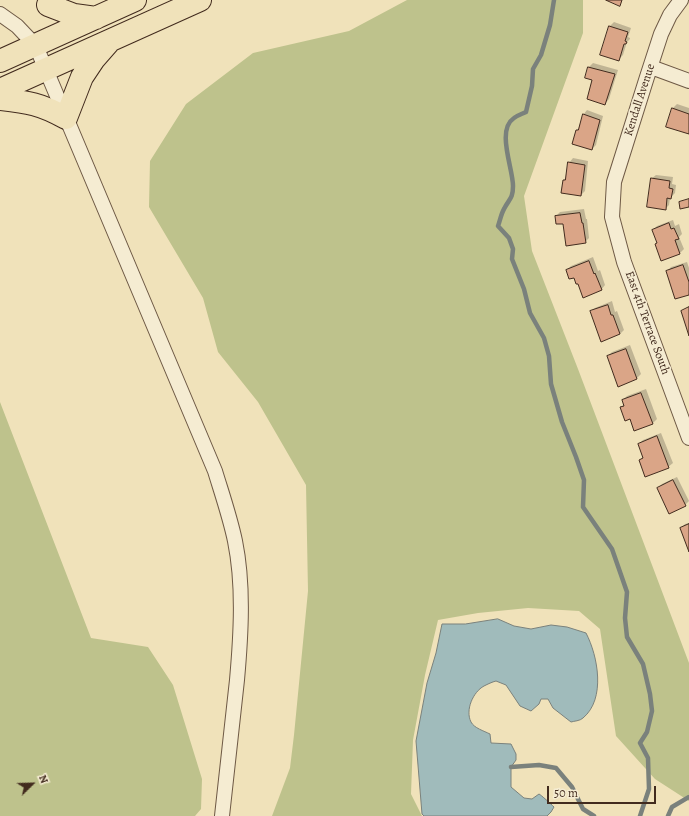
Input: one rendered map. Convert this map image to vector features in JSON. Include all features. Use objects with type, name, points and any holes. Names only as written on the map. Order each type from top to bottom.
[{"type":"highway","points":[[0,61],[135,0]]},
{"type":"highway","points":[[0,90],[200,0]]},
{"type":"highway","points":[[48,5],[74,15],[96,18]]},
{"type":"highway","points":[[0,99],[27,102],[49,108],[66,118],[82,77],[110,40]]},
{"type":"street","name":"Kendall Avenue","points":[[612,205],[614,182],[661,34],[670,15],[681,0]]},
{"type":"street","points":[[0,14],[17,26],[36,46],[215,470],[226,506],[235,541],[241,616],[239,656],[222,816]]},
{"type":"street","points":[[651,67],[689,81]]},
{"type":"street","name":"East 4th Terrace South","points":[[612,205],[612,216],[624,262],[689,438]]},
{"type":"green space","points":[[407,0],[583,0],[583,33],[524,196],[532,251],[689,663],[689,801],[655,779],[616,736],[600,629],[579,611],[528,608],[478,613],[438,620],[425,675],[413,740],[411,794],[422,816],[272,816],[290,768],[294,735],[308,591],[306,485],[258,402],[218,352],[203,298],[149,207],[150,161],[186,104],[253,53],[349,31]]},
{"type":"green space","points":[[0,402],[91,638],[148,647],[173,685],[202,779],[201,809],[195,816],[0,816]]},
{"type":"water","points":[[498,619],[514,626],[531,629],[551,625],[567,627],[586,633],[594,653],[598,677],[595,700],[590,710],[583,718],[571,722],[553,708],[548,699],[541,699],[539,704],[531,711],[520,706],[506,685],[496,681],[484,686],[476,692],[471,702],[469,717],[472,724],[490,734],[491,743],[511,744],[516,754],[516,760],[511,767],[511,787],[524,798],[532,799],[539,794],[554,807],[547,816],[424,816],[422,814],[416,741],[427,683],[436,653],[442,624],[465,624]]},
{"type":"building","points":[[606,0],[622,0],[620,6]]},
{"type":"building","points":[[609,26],[628,32],[625,41],[627,42],[624,44],[619,61],[600,55]]},
{"type":"building","points":[[588,67],[615,74],[605,105],[587,99],[592,80],[585,78]]},
{"type":"building","points":[[672,108],[689,114],[689,134],[666,127]]},
{"type":"building","points":[[583,114],[600,120],[592,150],[572,144]]},
{"type":"building","points":[[568,162],[585,165],[581,196],[561,193]]},
{"type":"building","points":[[651,178],[670,181],[669,188],[673,189],[671,199],[667,198],[666,210],[647,207]]},
{"type":"building","points":[[689,199],[689,207],[680,209],[679,202]]},
{"type":"building","points":[[580,213],[586,243],[566,246],[563,224],[556,224],[555,216]]},
{"type":"building","points":[[669,223],[671,229],[674,228],[679,239],[675,240],[680,254],[661,261],[652,230]]},
{"type":"building","points":[[589,261],[602,290],[583,298],[578,284],[576,284],[574,278],[569,279],[566,270]]},
{"type":"building","points":[[683,265],[689,282],[689,295],[675,299],[666,271]]},
{"type":"building","points":[[608,305],[620,334],[601,342],[590,311]]},
{"type":"building","points":[[689,307],[689,336],[681,311]]},
{"type":"building","points":[[626,349],[637,379],[618,387],[607,356]]},
{"type":"building","points":[[641,393],[653,424],[634,431],[630,419],[625,421],[620,407],[624,406],[622,400]]},
{"type":"building","points":[[657,436],[669,468],[645,477],[639,460],[643,458],[638,444]]},
{"type":"building","points":[[673,480],[686,506],[669,514],[657,488]]},
{"type":"building","points":[[689,524],[689,552],[680,528]]},
{"type":"waterway","points":[[554,0],[550,25],[541,55],[533,69],[532,86],[526,112],[514,118],[506,131],[507,150],[513,190],[502,213],[498,226],[509,238],[513,249],[512,259],[524,289],[530,313],[544,338],[549,356],[551,384],[562,422],[584,480],[583,507],[612,549],[627,592],[625,618],[627,637],[643,664],[650,694],[652,711],[647,732],[640,743],[648,758],[649,789],[640,816]]},
{"type":"waterway","points":[[511,767],[539,765],[556,768],[572,787],[583,809],[594,816]]},
{"type":"waterway","points":[[668,816],[672,807],[689,797]]}]
